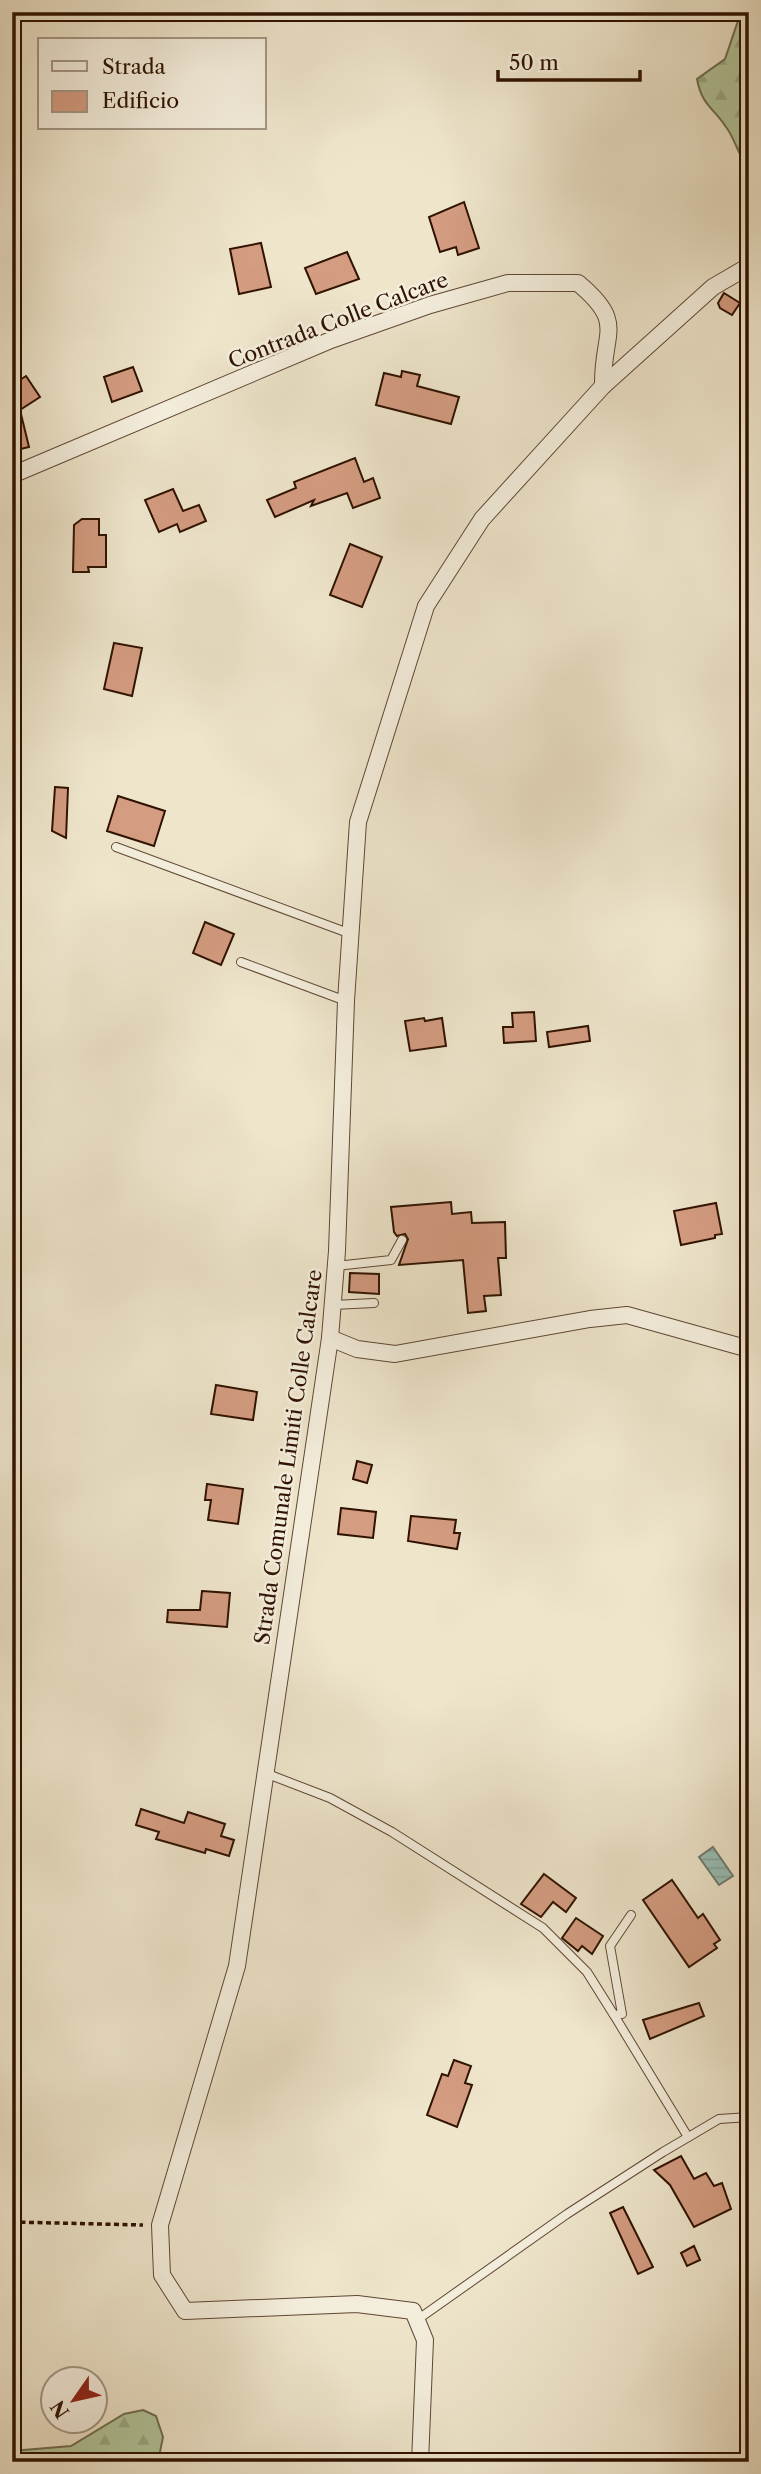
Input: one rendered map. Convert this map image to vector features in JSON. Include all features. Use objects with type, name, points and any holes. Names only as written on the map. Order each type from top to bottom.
[{"type":"street","name":"Strada Comunale Limiti Colle Calcare","points":[[417,2320],[413,2311],[357,2304],[185,2311],[162,2275],[160,2225],[236,1966],[330,1338],[336,1266],[346,1001],[358,822],[426,606],[482,519],[603,386],[713,287],[749,266]]},
{"type":"street","name":"Contrada Colle Calcare","points":[[12,475],[331,340],[430,305],[508,283],[578,283],[601,302],[611,323],[603,357],[603,386]]},
{"type":"street","points":[[330,1338],[357,1349],[396,1354],[626,1315],[749,1349]]},
{"type":"street","points":[[417,2320],[425,2340],[420,2462]]},
{"type":"lane","points":[[116,847],[351,934]]},
{"type":"lane","points":[[241,962],[346,1001]]},
{"type":"lane","points":[[336,1266],[391,1260],[402,1240]]},
{"type":"lane","points":[[333,1305],[374,1303]]},
{"type":"lane","points":[[265,1773],[330,1798],[361,1815],[543,1928],[587,1972],[688,2137]]},
{"type":"lane","points":[[614,2015],[622,2014],[610,1946],[631,1915]]},
{"type":"lane","points":[[417,2320],[567,2214],[688,2137],[719,2119],[749,2117]]},
{"type":"path","points":[[12,2222],[160,2225]]},
{"type":"green space","points":[[749,12],[749,167],[721,120],[705,101],[697,79],[725,59],[740,15]]},
{"type":"green space","points":[[143,2410],[156,2416],[163,2437],[158,2462],[12,2462],[12,2451],[71,2446],[88,2436],[108,2436],[108,2424],[124,2414]]},
{"type":"water","points":[[713,1847],[733,1876],[719,1885],[699,1857]]},
{"type":"building","points":[[464,202],[479,248],[458,255],[456,247],[440,252],[429,217]]},
{"type":"building","points":[[261,243],[271,287],[239,294],[230,249]]},
{"type":"building","points":[[347,252],[359,279],[316,294],[305,268]]},
{"type":"building","points":[[724,293],[740,303],[732,315],[720,308],[718,303]]},
{"type":"building","points":[[133,367],[142,391],[112,402],[104,377]]},
{"type":"building","points":[[402,371],[420,375],[417,386],[459,397],[451,424],[376,405],[384,373],[401,377]]},
{"type":"building","points":[[26,376],[40,397],[20,410],[29,447],[12,451],[12,385]]},
{"type":"building","points":[[355,458],[364,482],[373,478],[380,498],[353,508],[347,493],[311,506],[314,500],[275,517],[267,500],[296,488],[294,482]]},
{"type":"building","points":[[173,489],[183,511],[199,505],[206,521],[180,532],[177,524],[159,532],[145,500]]},
{"type":"building","points":[[82,519],[99,519],[99,535],[106,535],[106,567],[88,567],[89,572],[73,572],[74,525]]},
{"type":"building","points":[[350,544],[382,557],[362,607],[330,595]]},
{"type":"building","points":[[114,643],[142,648],[132,696],[104,689]]},
{"type":"building","points":[[55,787],[68,788],[66,838],[52,831]]},
{"type":"building","points":[[118,796],[165,811],[154,846],[107,831]]},
{"type":"building","points":[[205,922],[234,934],[221,965],[193,953]]},
{"type":"building","points":[[534,1012],[536,1041],[504,1043],[503,1027],[513,1027],[512,1013]]},
{"type":"building","points":[[424,1018],[425,1021],[442,1018],[446,1046],[410,1051],[405,1021]]},
{"type":"building","points":[[588,1026],[590,1041],[549,1047],[547,1032]]},
{"type":"building","points":[[451,1202],[452,1214],[471,1212],[472,1223],[505,1222],[506,1258],[498,1258],[501,1295],[484,1296],[486,1311],[468,1313],[463,1260],[399,1265],[408,1239],[405,1234],[397,1236],[394,1232],[391,1207]]},
{"type":"building","points":[[716,1203],[722,1234],[681,1245],[674,1211]]},
{"type":"building","points":[[350,1273],[379,1274],[379,1294],[349,1292]]},
{"type":"building","points":[[216,1385],[257,1392],[253,1420],[211,1414]]},
{"type":"building","points":[[357,1461],[372,1465],[367,1483],[353,1479]]},
{"type":"building","points":[[207,1484],[243,1489],[238,1524],[208,1520],[211,1500],[205,1500]]},
{"type":"building","points":[[341,1508],[376,1512],[373,1538],[338,1534]]},
{"type":"building","points":[[411,1516],[456,1520],[454,1533],[460,1533],[457,1549],[408,1541]]},
{"type":"building","points":[[202,1591],[230,1593],[227,1627],[167,1622],[168,1610],[200,1610]]},
{"type":"building","points":[[141,1809],[184,1823],[188,1812],[225,1824],[221,1836],[234,1840],[229,1856],[206,1849],[205,1853],[156,1839],[159,1832],[136,1825]]},
{"type":"building","points":[[544,1874],[576,1898],[566,1912],[553,1902],[541,1917],[521,1904]]},
{"type":"building","points":[[672,1880],[698,1918],[703,1914],[720,1940],[714,1944],[717,1948],[689,1967],[643,1900]]},
{"type":"building","points":[[576,1918],[603,1936],[592,1954],[582,1946],[578,1951],[562,1938]]},
{"type":"building","points":[[699,2003],[704,2016],[650,2039],[643,2020]]},
{"type":"building","points":[[454,2060],[471,2066],[465,2083],[472,2085],[457,2127],[427,2115],[442,2074],[448,2076]]},
{"type":"building","points":[[681,2156],[694,2179],[706,2173],[714,2186],[722,2183],[731,2209],[694,2227],[670,2185],[654,2170]]},
{"type":"building","points":[[623,2207],[653,2267],[638,2274],[610,2213]]},
{"type":"building","points":[[694,2246],[700,2260],[687,2266],[681,2253]]}]
